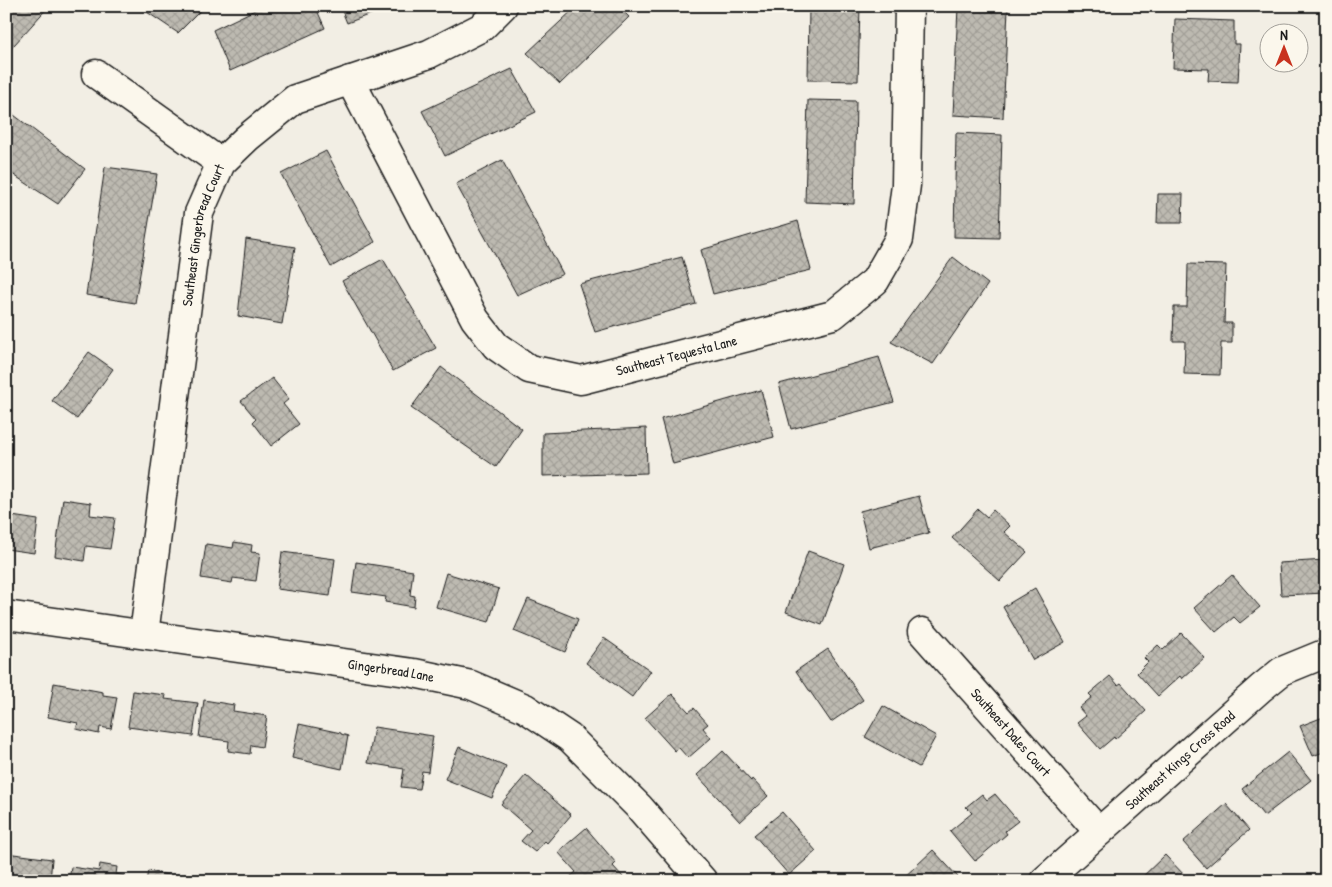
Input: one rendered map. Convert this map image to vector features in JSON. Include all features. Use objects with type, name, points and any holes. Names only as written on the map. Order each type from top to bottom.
[{"type":"street","name":"Southeast Gingerbread Court","points":[[144,634],[199,213],[221,162],[295,99],[429,54],[482,26],[503,6]]},
{"type":"street","name":"Southeast Tequesta Lane","points":[[350,80],[475,319],[496,346],[529,369],[581,380],[833,315],[875,281],[899,238],[906,185],[909,6]]},
{"type":"street","points":[[96,74],[221,162]]},
{"type":"street","name":"Gingerbread Lane","points":[[6,615],[414,673],[471,684],[525,708],[570,738],[639,807],[703,881]]},
{"type":"street","name":"Southeast Dales Court","points":[[922,632],[1099,832]]},
{"type":"street","name":"Southeast Kings Cross Road","points":[[1044,881],[1261,688],[1282,672],[1326,653]]},
{"type":"building","points":[[6,6],[49,6],[6,54]]},
{"type":"building","points":[[138,6],[205,6],[178,33]]},
{"type":"building","points":[[263,6],[315,6],[325,28],[230,71],[213,30]]},
{"type":"building","points":[[340,6],[392,6],[347,23]]},
{"type":"building","points":[[577,6],[618,6],[629,17],[560,84],[527,53]]},
{"type":"building","points":[[809,6],[860,6],[858,81],[808,80]]},
{"type":"building","points":[[958,7],[1008,9],[1003,118],[953,115]]},
{"type":"building","points":[[1175,19],[1234,21],[1234,44],[1240,44],[1238,82],[1208,81],[1209,69],[1173,68]]},
{"type":"building","points":[[512,69],[536,112],[445,156],[422,111]]},
{"type":"building","points":[[808,100],[856,101],[854,204],[805,202]]},
{"type":"building","points":[[6,109],[85,169],[58,204],[6,170]]},
{"type":"building","points":[[956,133],[1002,135],[999,238],[954,237]]},
{"type":"building","points":[[326,151],[375,242],[331,267],[281,174]]},
{"type":"building","points":[[502,160],[563,274],[517,295],[456,184]]},
{"type":"building","points":[[105,167],[157,174],[135,303],[86,295]]},
{"type":"building","points":[[1158,194],[1183,194],[1182,223],[1157,223]]},
{"type":"building","points":[[798,221],[811,270],[713,294],[701,250]]},
{"type":"building","points":[[246,239],[295,247],[282,324],[238,316]]},
{"type":"building","points":[[682,257],[696,304],[595,332],[579,284]]},
{"type":"building","points":[[953,257],[988,284],[933,364],[891,342]]},
{"type":"building","points":[[383,259],[436,348],[393,371],[342,281]]},
{"type":"building","points":[[1188,264],[1226,265],[1224,323],[1232,323],[1232,343],[1221,343],[1220,375],[1184,374],[1185,341],[1173,341],[1174,307],[1187,307]]},
{"type":"building","points":[[89,352],[113,369],[77,419],[52,401]]},
{"type":"building","points":[[879,357],[894,402],[791,429],[779,384]]},
{"type":"building","points":[[441,367],[522,429],[496,467],[411,408]]},
{"type":"building","points":[[272,378],[289,399],[283,404],[299,424],[271,446],[253,422],[256,419],[241,401]]},
{"type":"building","points":[[761,390],[774,437],[673,464],[661,419]]},
{"type":"building","points":[[646,428],[647,473],[543,476],[543,433]]},
{"type":"building","points":[[919,496],[929,533],[869,548],[860,511]]},
{"type":"building","points":[[63,499],[91,503],[90,515],[115,518],[110,549],[86,546],[84,561],[55,556]]},
{"type":"building","points":[[978,509],[987,517],[993,510],[1010,526],[1004,532],[1027,552],[1000,581],[952,538]]},
{"type":"building","points":[[6,511],[13,512],[12,516],[38,520],[34,553],[6,549]]},
{"type":"building","points":[[234,542],[252,545],[251,552],[260,553],[256,581],[233,578],[232,583],[201,578],[206,544],[233,548]]},
{"type":"building","points":[[808,551],[844,564],[822,625],[786,612]]},
{"type":"building","points":[[282,552],[335,559],[330,596],[277,589]]},
{"type":"building","points":[[1325,560],[1326,593],[1281,595],[1279,563]]},
{"type":"building","points":[[356,562],[413,571],[410,595],[415,596],[414,607],[385,602],[386,597],[352,592]]},
{"type":"building","points":[[446,573],[499,589],[489,622],[436,607]]},
{"type":"building","points":[[1232,575],[1260,607],[1240,623],[1234,617],[1216,632],[1194,608]]},
{"type":"building","points":[[1035,588],[1065,642],[1033,660],[1003,607]]},
{"type":"building","points":[[528,599],[578,619],[565,652],[514,631]]},
{"type":"building","points":[[1181,633],[1205,658],[1182,679],[1180,676],[1158,696],[1137,673],[1148,662],[1144,658],[1158,645],[1163,650]]},
{"type":"building","points":[[604,638],[651,671],[632,697],[586,663]]},
{"type":"building","points":[[828,649],[863,700],[831,722],[796,671]]},
{"type":"building","points":[[1110,676],[1118,685],[1121,683],[1146,711],[1115,739],[1114,737],[1100,749],[1077,723],[1086,716],[1079,708],[1092,697],[1089,694]]},
{"type":"building","points":[[54,683],[103,692],[103,695],[117,697],[111,729],[100,727],[99,734],[76,729],[78,723],[48,717]]},
{"type":"building","points":[[133,691],[166,695],[165,699],[198,703],[193,736],[128,727]]},
{"type":"building","points":[[672,694],[689,712],[694,708],[708,724],[703,728],[711,738],[688,758],[679,748],[675,751],[645,718]]},
{"type":"building","points":[[204,700],[234,705],[233,711],[267,716],[262,747],[251,745],[250,754],[228,751],[229,741],[199,737]]},
{"type":"building","points":[[883,706],[936,736],[919,767],[865,737]]},
{"type":"building","points":[[1326,716],[1326,751],[1313,756],[1300,726]]},
{"type":"building","points":[[299,724],[348,736],[342,769],[292,758]]},
{"type":"building","points":[[374,727],[433,736],[428,772],[422,771],[419,789],[401,787],[404,769],[368,763]]},
{"type":"building","points":[[459,747],[506,767],[492,798],[445,779]]},
{"type":"building","points":[[723,751],[768,796],[740,822],[697,775]]},
{"type":"building","points":[[1288,752],[1311,780],[1264,816],[1242,789]]},
{"type":"building","points":[[526,775],[571,815],[547,843],[545,841],[535,852],[521,841],[531,830],[501,804]]},
{"type":"building","points":[[982,794],[987,800],[995,794],[1018,821],[1005,831],[1007,834],[975,861],[950,831],[972,813],[966,807]]},
{"type":"building","points":[[1226,804],[1249,830],[1206,868],[1183,842]]},
{"type":"building","points":[[782,812],[816,851],[789,875],[754,835]]},
{"type":"building","points":[[586,828],[616,863],[613,866],[623,877],[619,881],[574,881],[570,877],[576,872],[558,852]]},
{"type":"building","points":[[933,850],[958,877],[954,881],[900,881]]},
{"type":"building","points":[[6,853],[52,859],[50,881],[6,881]]},
{"type":"building","points":[[1165,855],[1188,879],[1187,881],[1138,881]]},
{"type":"building","points":[[100,864],[117,867],[116,874],[125,876],[125,881],[69,881],[71,867],[99,871]]},
{"type":"building","points":[[148,871],[199,881],[146,881]]}]
